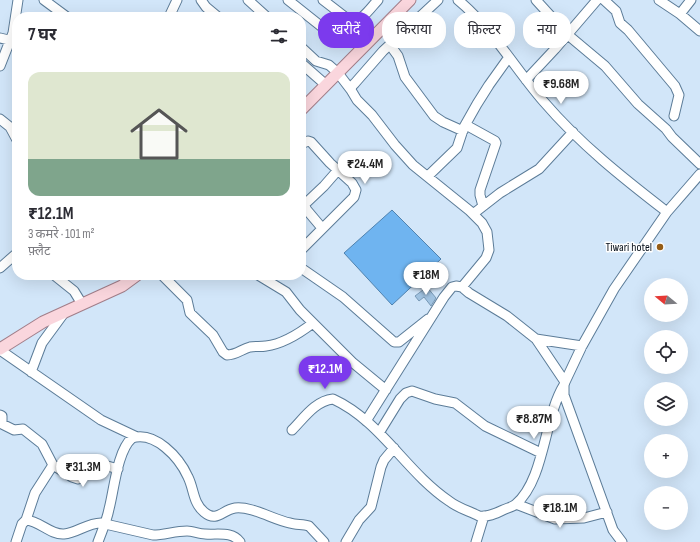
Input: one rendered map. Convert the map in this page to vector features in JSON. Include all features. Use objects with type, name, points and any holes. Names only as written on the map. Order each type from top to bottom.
[{"type":"main road","points":[[306,105],[410,0]]},
{"type":"main road","points":[[0,350],[43,322],[122,286],[130,280]]},
{"type":"street","points":[[16,12],[18,0]]},
{"type":"street","points":[[44,0],[60,12]]},
{"type":"street","points":[[171,12],[177,0]]},
{"type":"street","points":[[201,0],[212,12]]},
{"type":"street","points":[[248,0],[261,12]]},
{"type":"street","points":[[288,0],[303,12]]},
{"type":"street","points":[[323,0],[349,20],[353,21],[361,18],[378,0]]},
{"type":"street","points":[[425,12],[438,0]]},
{"type":"street","points":[[458,0],[471,12],[509,57],[543,101],[573,132],[622,177],[666,212]]},
{"type":"street","points":[[536,0],[547,12]]},
{"type":"street","points":[[571,31],[597,0]]},
{"type":"street","points":[[604,0],[614,9],[620,23],[628,30],[675,86],[679,95],[674,116]]},
{"type":"street","points":[[659,0],[680,14],[700,31]]},
{"type":"street","points":[[680,14],[691,0]]},
{"type":"street","points":[[306,14],[318,24]]},
{"type":"street","points":[[0,38],[12,41]]},
{"type":"street","points":[[571,38],[605,66],[638,104],[664,126],[672,137],[700,164]]},
{"type":"street","points":[[0,66],[12,45]]},
{"type":"street","points":[[352,90],[352,86],[387,48]]},
{"type":"street","points":[[392,48],[398,56],[405,77],[434,116],[443,122],[465,128],[495,141],[496,143],[480,190],[483,206]]},
{"type":"street","points":[[526,80],[556,48]]},
{"type":"street","points":[[306,51],[316,60],[329,65],[338,73],[352,90],[357,100],[379,122],[405,156],[482,223],[487,232],[489,250],[486,258],[462,287]]},
{"type":"street","points":[[428,176],[457,148],[465,128],[489,85],[509,57]]},
{"type":"street","points":[[306,67],[326,85]]},
{"type":"street","points":[[0,119],[10,127],[12,131]]},
{"type":"street","points":[[473,214],[514,184],[539,169],[573,132]]},
{"type":"street","points":[[306,142],[311,142],[326,160],[355,186],[355,194],[306,245]]},
{"type":"street","points":[[306,203],[338,170]]},
{"type":"street","points":[[292,430],[315,406],[333,399],[366,420],[420,476],[449,502],[479,516],[496,514],[516,504],[529,486],[541,453],[557,397],[582,346],[614,289],[666,212],[700,174]]},
{"type":"street","points":[[306,209],[322,228]]},
{"type":"street","points":[[0,268],[12,257]]},
{"type":"street","points":[[306,271],[343,297],[394,342],[399,342],[407,334],[431,318]]},
{"type":"street","points":[[60,280],[74,291],[82,304]]},
{"type":"street","points":[[167,280],[187,300],[190,313],[213,334],[223,352],[227,355],[237,353],[249,347],[266,346],[275,343],[296,335],[313,323]]},
{"type":"street","points":[[266,280],[286,292],[300,310],[352,362],[386,390]]},
{"type":"street","points":[[366,420],[449,289],[456,286],[462,287],[469,294],[507,316],[536,339],[564,383],[564,395],[613,530],[620,539]]},
{"type":"street","points":[[31,372],[42,343],[64,312]]},
{"type":"street","points":[[536,339],[582,346]]},
{"type":"street","points":[[0,350],[101,420],[137,437]]},
{"type":"street","points":[[570,372],[569,393],[620,539]]},
{"type":"street","points":[[379,433],[400,399],[406,393],[412,391],[434,399],[455,403],[485,426],[541,453]]},
{"type":"street","points":[[0,415],[2,416],[2,424],[14,430],[24,429],[42,444],[53,465],[72,477],[78,479],[90,461],[118,469]]},
{"type":"street","points":[[98,542],[110,509],[118,469],[128,441],[143,436],[154,440],[177,460],[188,478],[198,505],[210,516],[214,517],[235,508],[249,510],[292,524],[306,525],[324,542]]},
{"type":"street","points":[[346,542],[359,520],[371,507],[381,467],[384,460],[394,448]]},
{"type":"street","points":[[16,542],[22,524],[26,520],[34,493],[53,465]]},
{"type":"street","points":[[516,504],[555,519],[584,518],[607,512]]},
{"type":"street","points":[[476,542],[484,516]]},
{"type":"street","points":[[26,520],[32,520],[50,531],[64,534],[95,523],[153,535],[187,531],[207,534],[228,534],[238,539],[240,542]]},
{"type":"water","points":[[392,210],[441,259],[392,305],[344,253]]},
{"type":"building","points":[[427,287],[436,298],[431,306],[424,297],[419,301],[415,296]]},
{"type":"place","name":"Tiwari hotel","points":[[660,247]]}]
